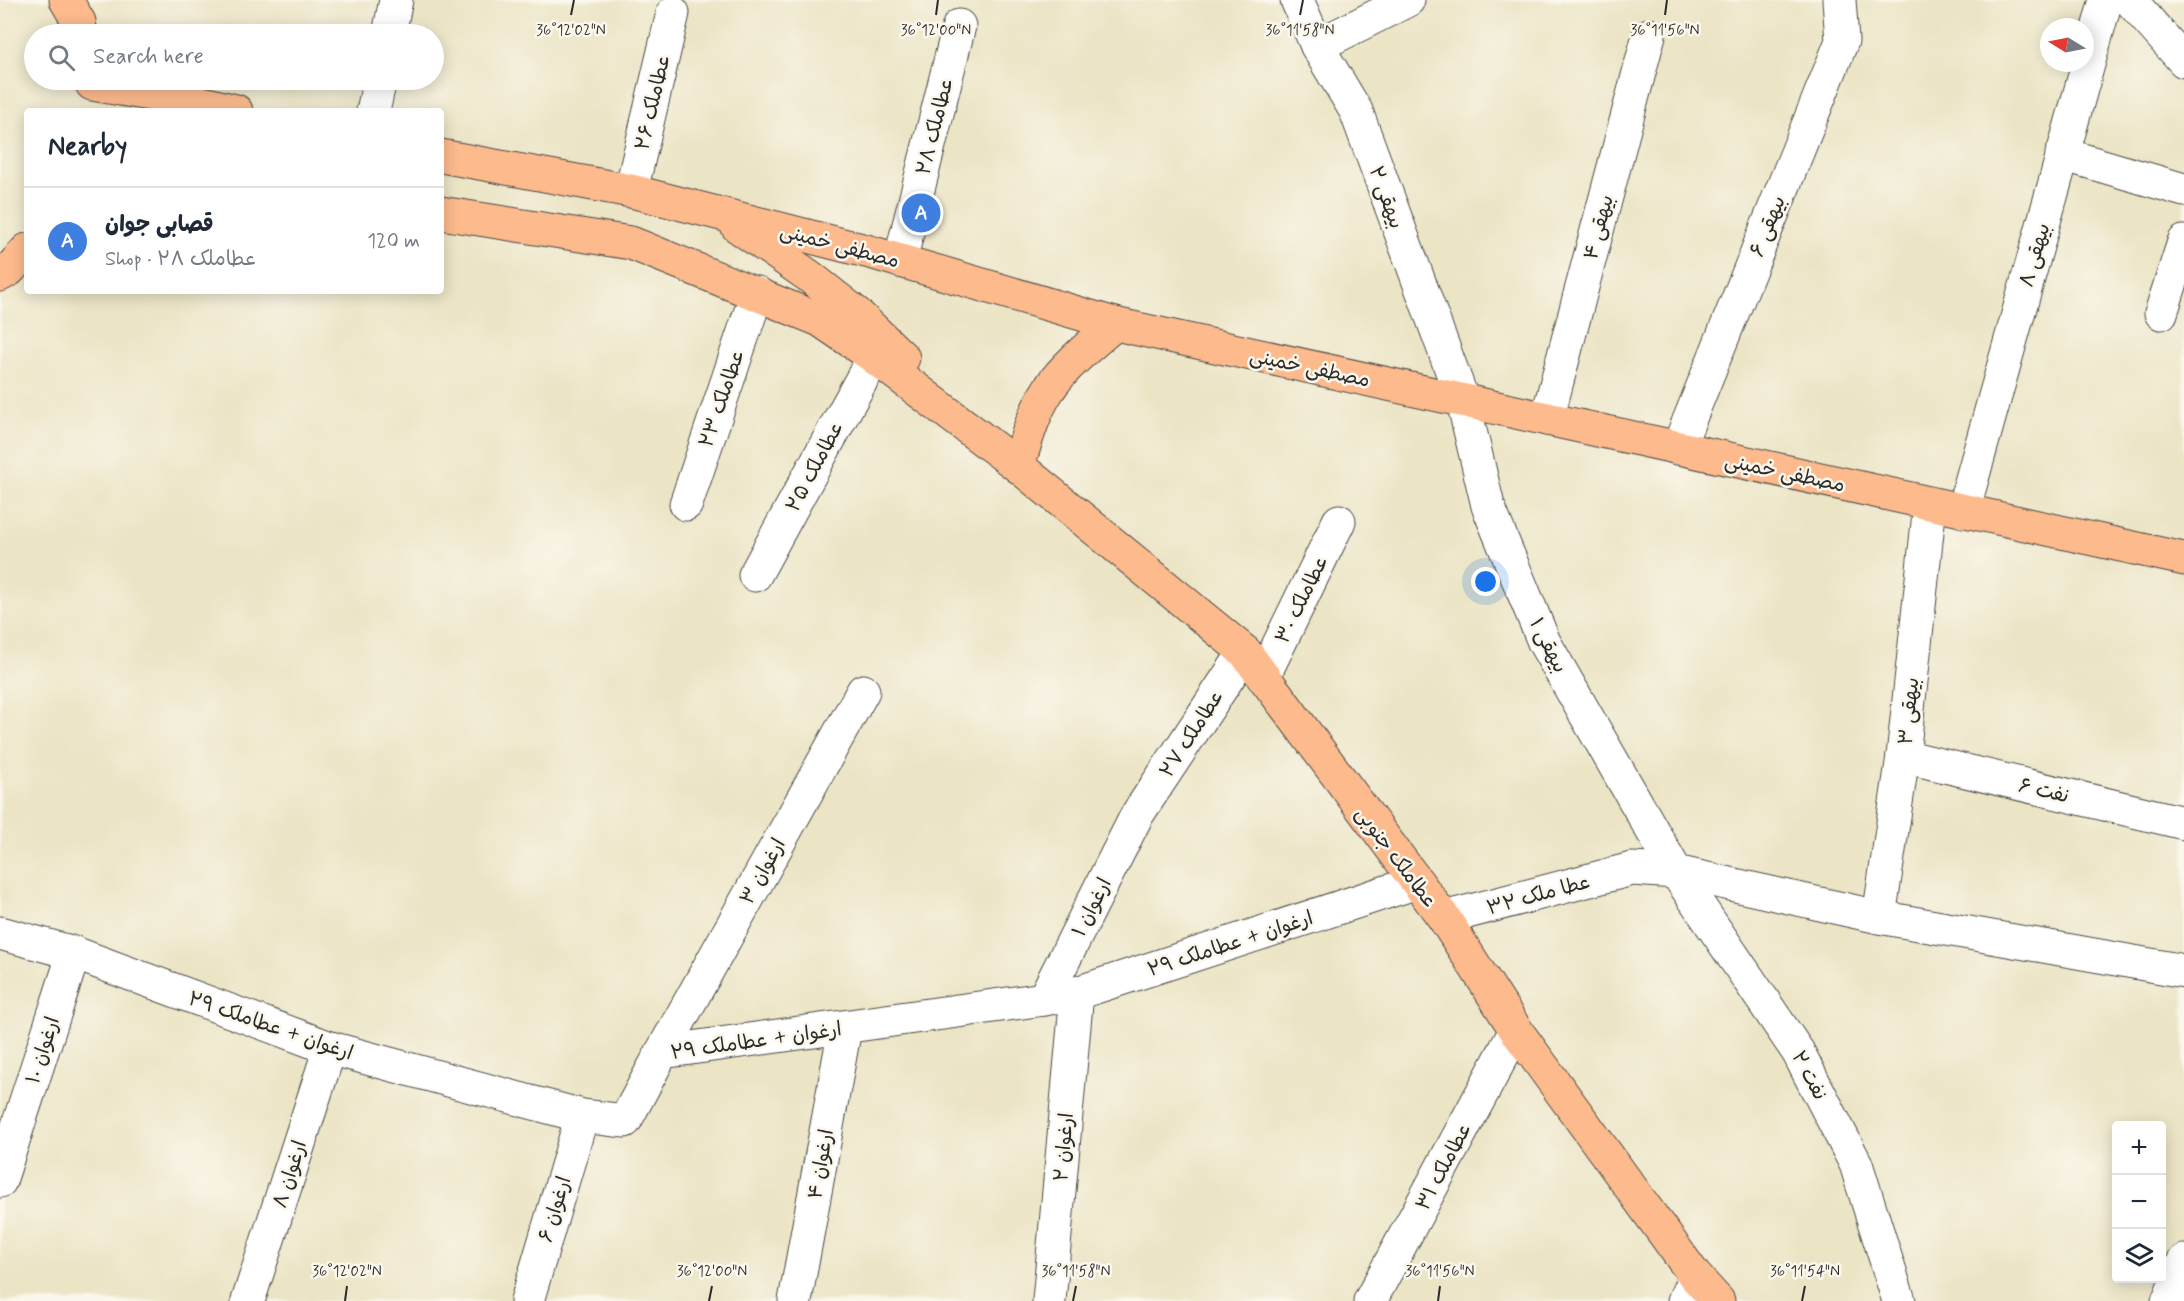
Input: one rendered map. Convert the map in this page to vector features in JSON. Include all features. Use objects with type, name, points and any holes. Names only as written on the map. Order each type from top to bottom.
[{"type":"main road","points":[[66,0],[79,24]]},
{"type":"main road","points":[[91,92],[207,104],[224,108]]},
{"type":"main road","name":"مصطفی خمینی","points":[[444,157],[631,191],[900,261],[1115,324],[2184,560]]},
{"type":"main road","points":[[444,213],[631,243],[820,320],[874,357],[1018,466]]},
{"type":"main road","points":[[721,215],[809,276],[856,313],[1018,466]]},
{"type":"main road","points":[[1018,466],[1030,429],[1049,388],[1083,351],[1115,324]]},
{"type":"main road","name":"عطاملک جنوبی","points":[[1018,466],[1254,665],[1444,918],[1516,1030],[1690,1289],[1718,1301]]},
{"type":"street","points":[[391,24],[396,0]]},
{"type":"street","name":"بیهقی ۲","points":[[1297,0],[1317,46],[1356,111],[1463,401]]},
{"type":"street","points":[[1317,46],[1408,0]]},
{"type":"street","name":"بیهقی ۶","points":[[1678,448],[1842,41],[1839,0]]},
{"type":"street","name":"بیهقی ۸","points":[[1963,511],[2106,0]]},
{"type":"street","points":[[2130,0],[2184,61]]},
{"type":"street","name":"عطاملک ۲۶","points":[[631,191],[673,13]]},
{"type":"street","name":"عطاملک ۲۸","points":[[900,261],[959,26]]},
{"type":"street","name":"بیهقی ۴","points":[[1547,419],[1648,35]]},
{"type":"street","points":[[374,108],[378,90]]},
{"type":"street","points":[[2062,154],[2184,190]]},
{"type":"street","points":[[2162,314],[2184,242]]},
{"type":"street","name":"عطاملک ۲۳","points":[[686,504],[757,293]]},
{"type":"street","name":"عطاملک ۲۵","points":[[755,575],[874,357]]},
{"type":"street","name":"بیهقی ۱","points":[[1463,401],[1488,506],[1544,642],[1676,872]]},
{"type":"street","name":"بیهقی ۳","points":[[1879,917],[1903,756],[1930,504]]},
{"type":"street","name":"عطاملک ۳۰","points":[[1254,665],[1339,521]]},
{"type":"street","name":"عطاملک ۲۷","points":[[1137,815],[1254,665]]},
{"type":"street","name":"ارغوان ۳","points":[[662,1052],[862,691]]},
{"type":"street","name":"نفت ۶","points":[[1903,756],[2184,823]]},
{"type":"street","name":"ارغوان ۱","points":[[1044,999],[1137,815]]},
{"type":"street","name":"عطا ملک ۳۲","points":[[1444,918],[1632,869],[1676,872],[1879,917],[2184,971]]},
{"type":"street","name":"نفت ۲","points":[[1676,872],[1798,1052],[1856,1164],[1899,1301]]},
{"type":"street","name":"ارغوان + عطاملک ۲۹","points":[[0,933],[74,953],[330,1048],[582,1116],[625,1121],[662,1052],[845,1028],[1077,993],[1417,882]]},
{"type":"street","name":"ارغوان ۱۰","points":[[0,1181],[74,953]]},
{"type":"street","name":"ارغوان ۲","points":[[1049,1301],[1077,993]]},
{"type":"street","name":"ارغوان ۴","points":[[795,1301],[845,1028]]},
{"type":"street","name":"عطاملک ۳۱","points":[[1370,1301],[1516,1030]]},
{"type":"street","name":"ارغوان ۸","points":[[248,1301],[330,1048]]},
{"type":"street","name":"ارغوان ۶","points":[[527,1301],[582,1116]]},
{"type":"street","points":[[2168,1301],[2184,1260]]},
{"type":"place","name":"قصابی جوان","points":[[921,213]]}]
